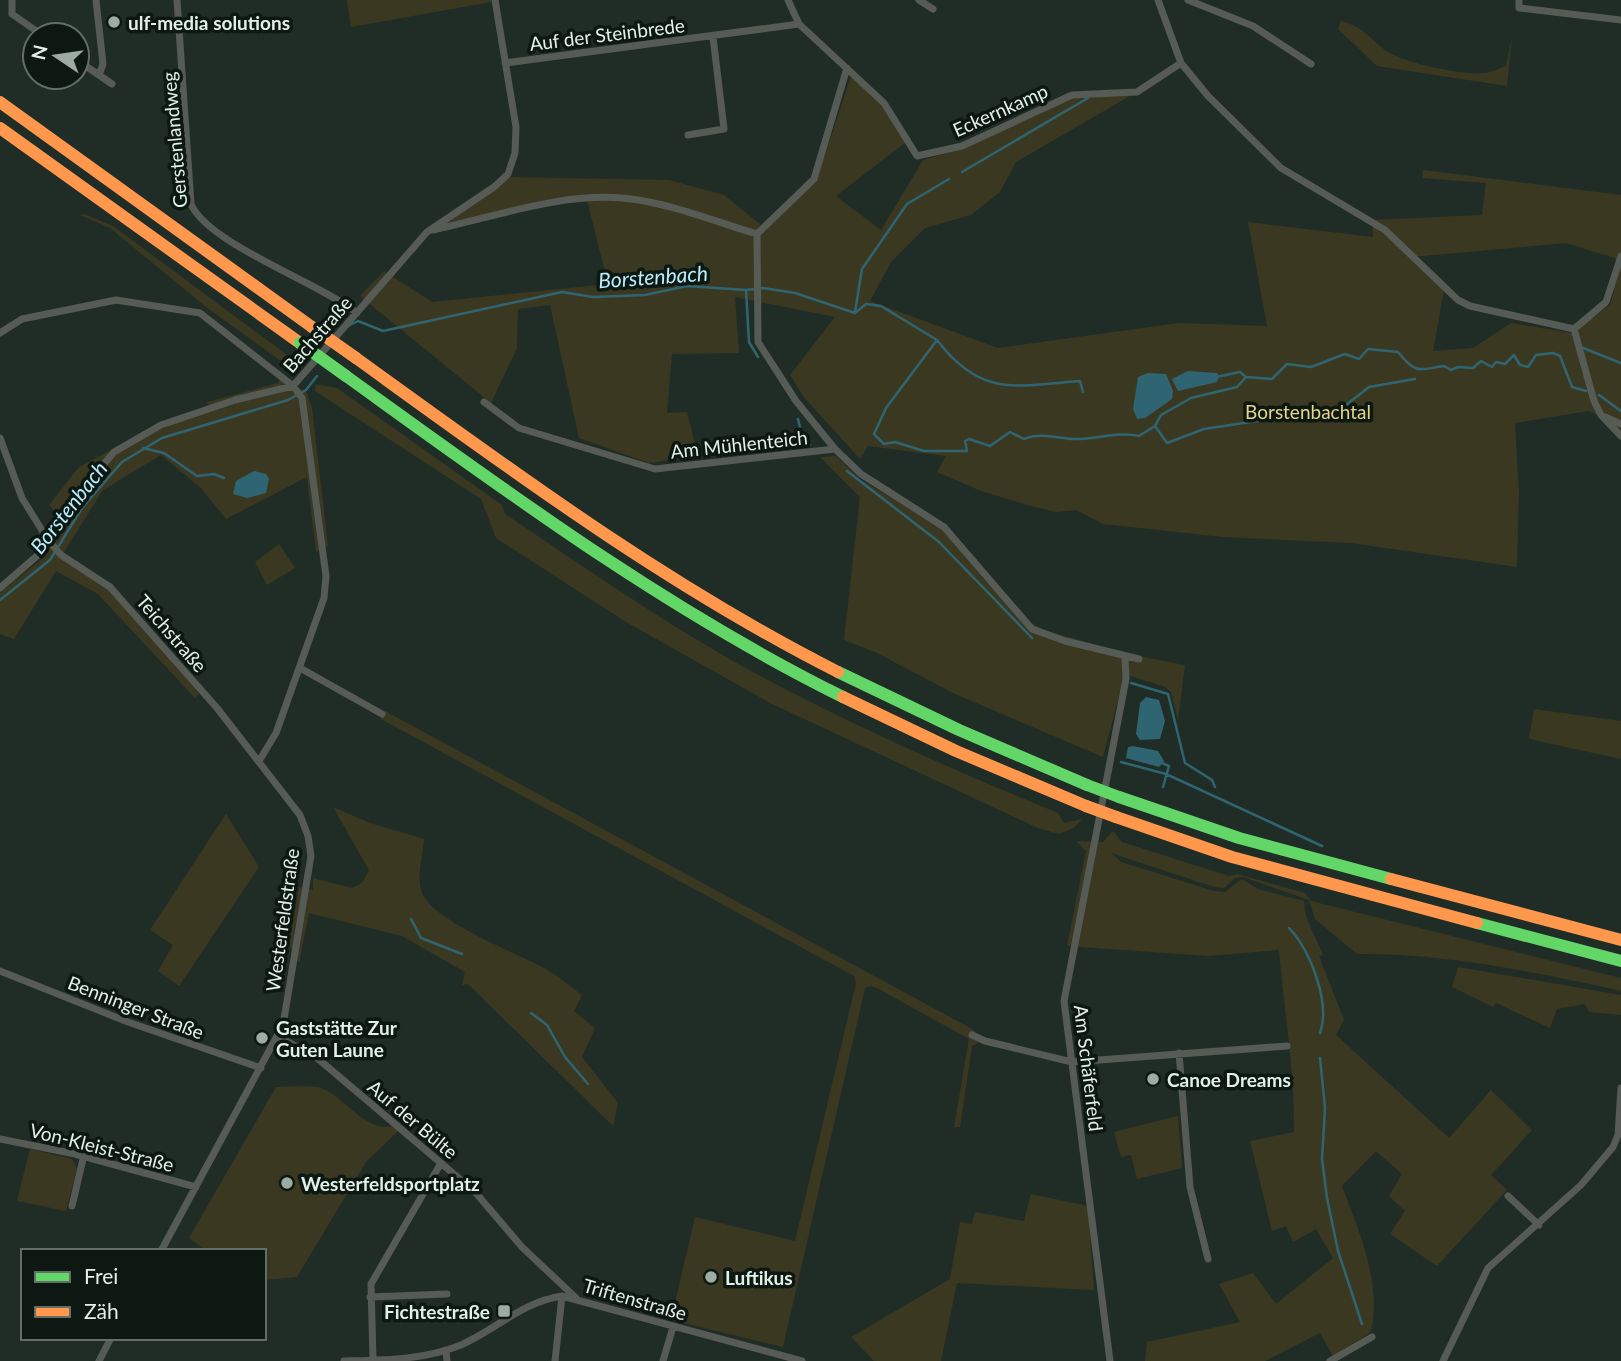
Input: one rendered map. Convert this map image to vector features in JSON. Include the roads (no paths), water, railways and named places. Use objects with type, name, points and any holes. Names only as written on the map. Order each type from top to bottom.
[{"type":"highway","points":[[0,102],[605,537],[752,626],[948,728],[1087,785],[1239,838],[1621,940]]},
{"type":"highway","points":[[0,128],[596,554],[744,645],[938,745],[1086,806],[1244,860],[1621,961]]},
{"type":"street","points":[[12,0],[12,14],[22,21]]},
{"type":"street","points":[[96,0],[103,64],[99,75]]},
{"type":"street","name":"Gerstenlandweg","points":[[177,0],[191,204],[197,217],[263,260],[357,313]]},
{"type":"street","name":"Bachstraße","points":[[0,588],[51,543],[73,501],[114,452],[161,425],[235,400],[293,387],[427,232],[494,187],[508,174],[514,153],[516,127],[495,0]]},
{"type":"street","points":[[788,0],[799,24]]},
{"type":"street","points":[[919,0],[933,9]]},
{"type":"street","points":[[1158,0],[1181,63],[1208,96],[1281,168],[1385,230],[1458,300],[1470,306],[1574,329]]},
{"type":"street","points":[[1188,0],[1253,26],[1311,64]]},
{"type":"street","points":[[1519,0],[1519,8],[1621,20]]},
{"type":"street","name":"Auf der Steinbrede","points":[[505,63],[799,24]]},
{"type":"street","name":"Eckernkamp","points":[[799,24],[884,103],[917,156],[962,146],[1072,95],[1137,92],[1181,63]]},
{"type":"street","name":"Auf der Steinbrede","points":[[688,135],[724,130],[713,37]]},
{"type":"street","points":[[847,68],[814,179],[757,234],[758,342],[769,363],[835,449],[861,474],[944,527],[1032,629],[1139,659]]},
{"type":"street","points":[[91,70],[112,84]]},
{"type":"street","points":[[427,232],[571,199],[623,198],[672,208],[757,234]]},
{"type":"street","points":[[1574,329],[1606,302],[1621,257]]},
{"type":"street","points":[[0,333],[22,319],[116,300],[200,313],[293,387],[302,398],[326,576],[324,598],[276,733],[259,761]]},
{"type":"street","points":[[1574,329],[1594,401],[1601,415],[1621,436]]},
{"type":"street","name":"Am Mühlenteich","points":[[484,402],[519,428],[655,469],[835,449]]},
{"type":"street","points":[[1601,415],[1621,424]]},
{"type":"street","name":"Teichstraße","points":[[0,438],[22,498],[51,543],[61,555],[110,587],[259,761]]},
{"type":"street","points":[[562,452],[565,443]]},
{"type":"street","name":"Am Schäferfeld","points":[[1110,1361],[1072,1062],[1068,1054],[1064,1001],[1126,678],[1125,657]]},
{"type":"street","points":[[300,668],[382,714]]},
{"type":"street","name":"Westerfeldstraße","points":[[162,1249],[279,1037],[283,1025],[311,856],[308,836],[299,815],[259,761]]},
{"type":"street","name":"Benninger Straße","points":[[0,971],[128,1022],[261,1068]]},
{"type":"street","points":[[972,1035],[985,1041],[1072,1062],[1287,1045]]},
{"type":"street","name":"Auf der Bülte","points":[[279,1037],[316,1057],[475,1192],[522,1247],[576,1298]]},
{"type":"street","points":[[1179,1053],[1190,1187],[1208,1259]]},
{"type":"street","points":[[1443,1361],[1488,1268],[1539,1225],[1602,1163],[1620,1135],[1621,1088]]},
{"type":"street","name":"Von-Kleist-Straße","points":[[0,1139],[75,1154],[83,1159],[196,1187]]},
{"type":"street","points":[[72,1206],[83,1159]]},
{"type":"street","points":[[373,1360],[371,1284],[440,1163]]},
{"type":"street","points":[[1508,1196],[1539,1225]]},
{"type":"street","points":[[370,1297],[447,1294]]},
{"type":"street","points":[[555,1361],[562,1296]]},
{"type":"street","name":"Triftenstraße","points":[[344,1361],[419,1357],[446,1350],[463,1344],[535,1301],[562,1296],[778,1357],[802,1361]]},
{"type":"street","points":[[663,1361],[673,1327]]},
{"type":"street","points":[[1330,1361],[1372,1337]]},
{"type":"street","points":[[99,1361],[110,1340]]},
{"type":"street","points":[[446,1350],[447,1361]]},
{"type":"water","points":[[1188,371],[1217,373],[1219,376],[1217,382],[1178,391],[1172,379]]},
{"type":"water","points":[[1148,373],[1166,374],[1173,391],[1172,399],[1145,418],[1137,419],[1133,409],[1138,377]]},
{"type":"water","points":[[254,471],[266,474],[269,479],[266,493],[247,498],[233,494],[236,481]]},
{"type":"water","points":[[1146,697],[1159,700],[1165,721],[1160,739],[1140,740],[1136,734],[1140,703]]},
{"type":"water","points":[[1128,747],[1158,751],[1164,761],[1159,767],[1126,758]]},
{"type":"waterway","points":[[962,172],[1088,98]]},
{"type":"waterway","points":[[855,312],[862,269],[907,204],[949,179]]},
{"type":"waterway","name":"Borstenbach","points":[[348,326],[358,321],[383,331],[562,292],[593,297],[645,295],[687,286],[746,290],[763,288],[795,293],[855,313],[866,304],[881,306],[937,340],[886,408],[874,434],[884,444],[895,442],[924,451],[967,451],[965,441],[969,439],[990,446],[1010,432],[1024,439],[1042,436],[1073,439],[1123,434],[1139,436],[1155,426],[1161,415],[1191,398],[1237,387],[1246,377],[1272,379],[1287,364],[1311,367],[1345,354],[1359,359],[1368,349],[1398,352],[1415,368],[1444,366],[1451,370],[1458,367],[1473,368],[1481,361],[1492,367],[1496,362],[1505,364],[1514,355],[1520,365],[1528,367],[1536,355],[1553,353],[1560,356],[1572,387],[1586,391]]},
{"type":"waterway","points":[[746,290],[749,342],[758,357]]},
{"type":"waterway","points":[[937,340],[953,359],[985,380],[1018,386],[1080,381],[1083,392]]},
{"type":"waterway","points":[[1583,348],[1621,363]]},
{"type":"waterway","points":[[1216,377],[1240,372],[1246,377]]},
{"type":"waterway","name":"Borstenbach","points":[[0,600],[50,560],[82,508],[122,462],[162,438],[288,400],[306,390],[317,376]]},
{"type":"waterway","points":[[1155,426],[1167,443],[1204,429],[1346,405],[1369,387],[1415,379]]},
{"type":"waterway","name":"Borstenbach","points":[[1599,395],[1621,411]]},
{"type":"waterway","points":[[798,419],[803,439],[810,445]]},
{"type":"waterway","points":[[143,448],[164,453],[197,476],[214,474],[224,478]]},
{"type":"waterway","points":[[847,471],[939,542],[1032,638]]},
{"type":"waterway","points":[[1131,683],[1168,694],[1185,763],[1212,780],[1215,787]]},
{"type":"waterway","points":[[1121,762],[1166,774],[1322,846]]},
{"type":"waterway","points":[[1162,763],[1169,766],[1163,787]]},
{"type":"waterway","points":[[411,919],[421,938],[462,954]]},
{"type":"waterway","points":[[1289,928],[1304,949],[1321,992],[1323,1021],[1320,1033]]},
{"type":"waterway","points":[[531,1013],[547,1025],[565,1057],[588,1084]]},
{"type":"waterway","points":[[1320,1058],[1325,1108],[1322,1159],[1327,1198],[1338,1251],[1362,1324]]},
{"type":"place","name":"ulf-media solutions","points":[[114,22]]},
{"type":"place","name":"Gaststätte Zur Guten Laune","points":[[262,1038]]},
{"type":"place","name":"Canoe Dreams","points":[[1153,1079]]},
{"type":"place","name":"Westerfeldsportplatz","points":[[287,1183]]},
{"type":"place","name":"Luftikus","points":[[711,1277]]},
{"type":"place","name":"Fichtestraße","points":[[504,1311]]},
{"type":"park label","name":"Borstenbachtal","points":[[1308,411]]}]
